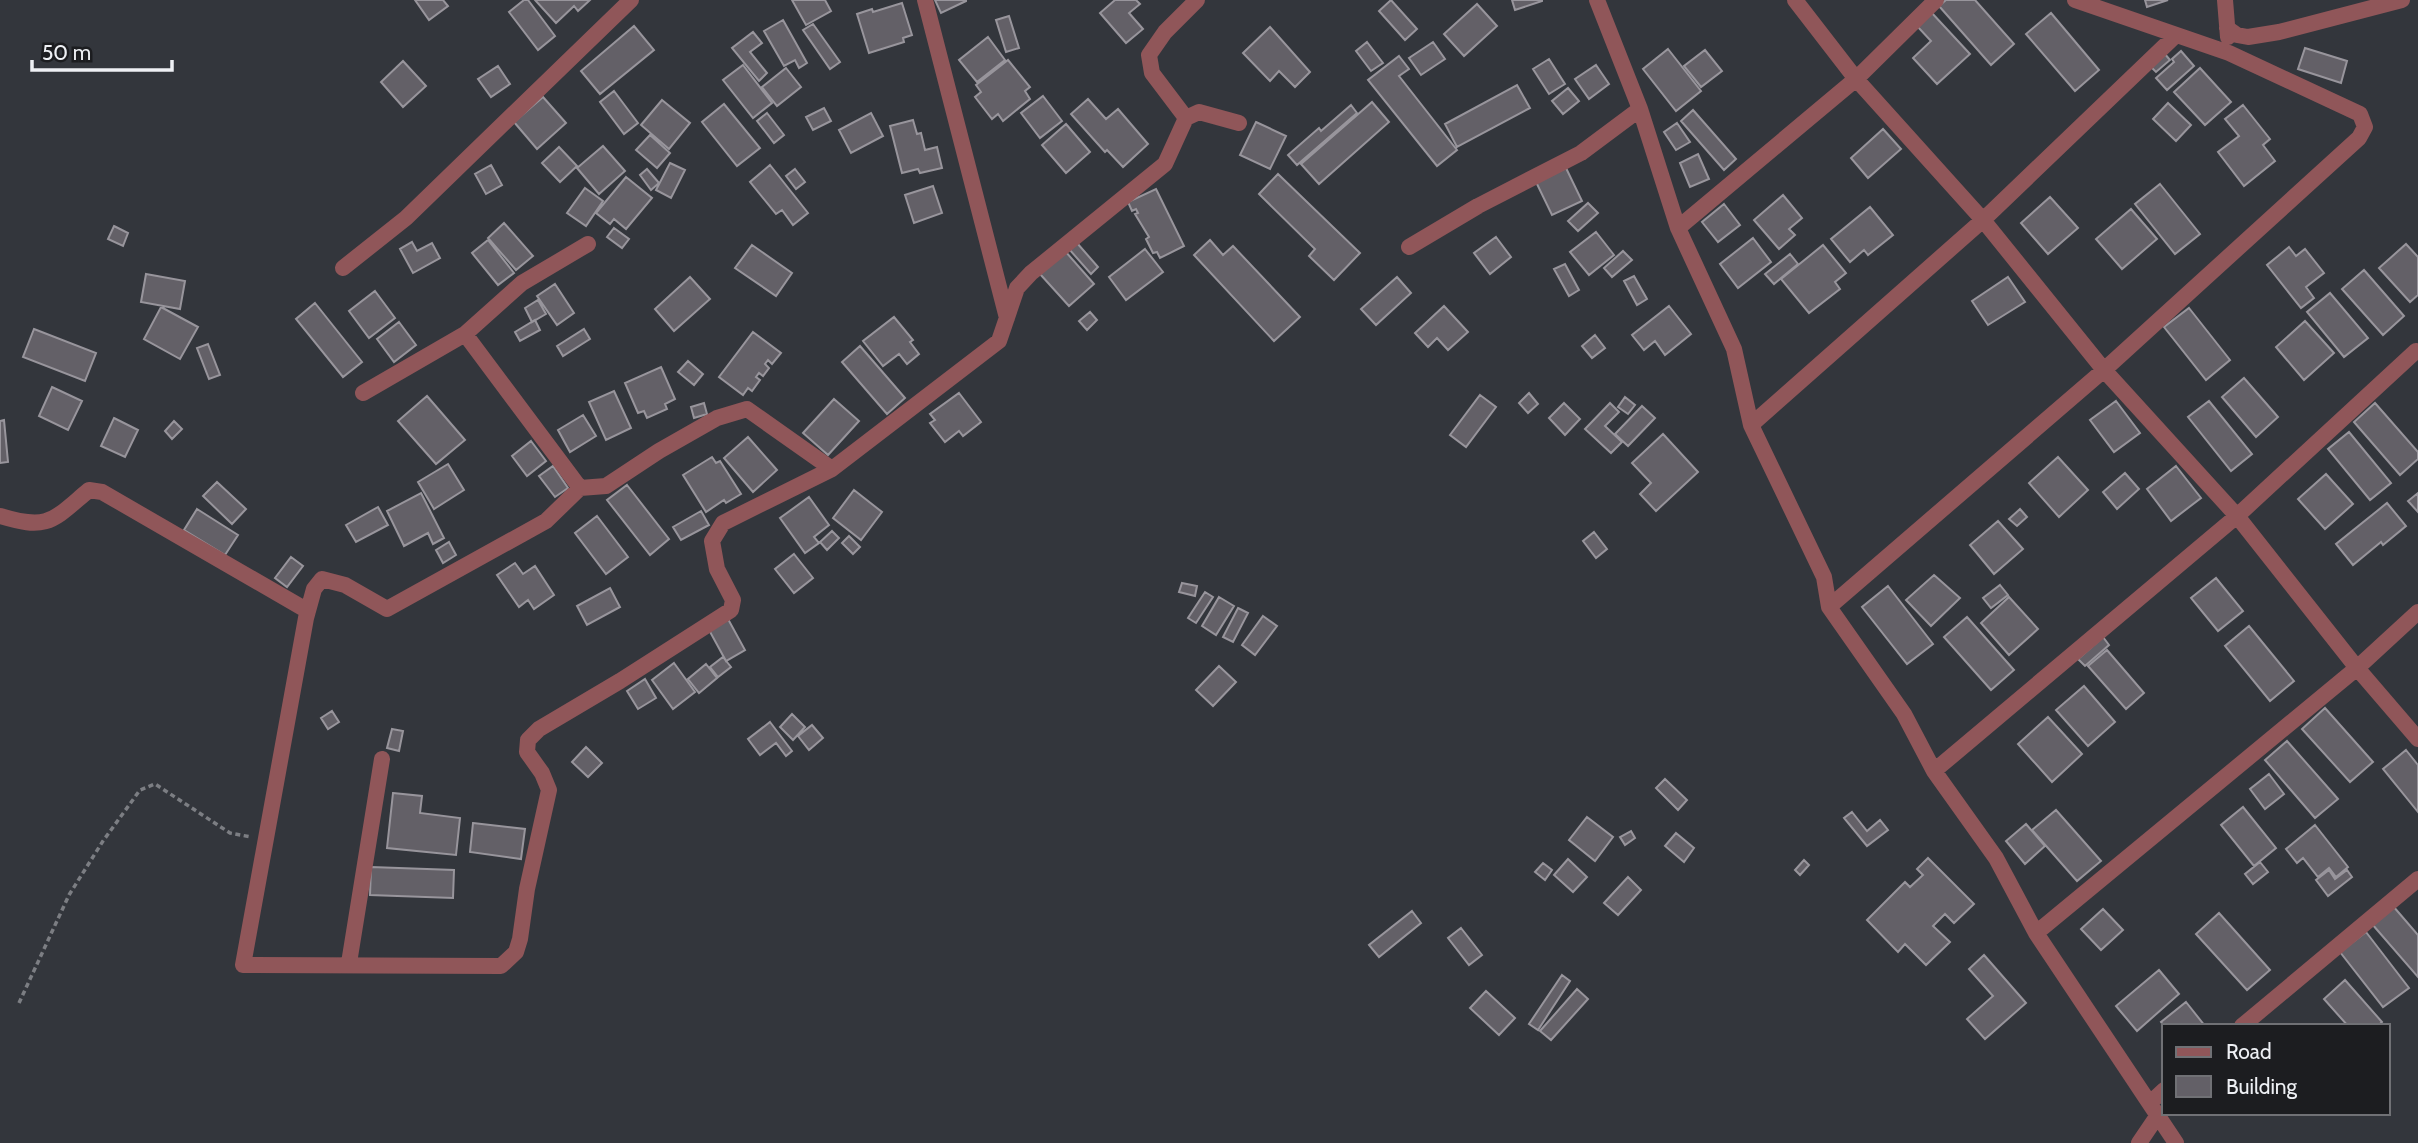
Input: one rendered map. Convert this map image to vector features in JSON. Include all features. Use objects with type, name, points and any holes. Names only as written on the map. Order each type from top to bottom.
[{"type":"street","points":[[343,268],[406,218],[631,0]]},
{"type":"street","points":[[925,0],[1007,318]]},
{"type":"street","points":[[1186,118],[1152,73],[1149,55],[1165,32],[1197,0]]},
{"type":"street","points":[[1597,0],[1640,109],[1678,228],[1734,349],[1751,425],[1825,578],[1829,607],[1904,714],[1934,771],[1996,858],[2036,933],[2176,1143]]},
{"type":"street","points":[[1795,0],[1856,79],[1983,220],[2104,370],[2237,516],[2357,668],[2418,739]]},
{"type":"street","points":[[1678,228],[1856,79],[1936,0]]},
{"type":"street","points":[[1829,607],[2104,370],[2359,138],[2365,127],[2360,114],[2229,53],[2076,0]]},
{"type":"street","points":[[2225,0],[2229,53]]},
{"type":"street","points":[[2227,28],[2236,35],[2248,37],[2279,32],[2402,0]]},
{"type":"street","points":[[1751,425],[1983,220],[2175,36]]},
{"type":"street","points":[[1409,247],[1478,206],[1581,153],[1640,109]]},
{"type":"street","points":[[832,469],[747,409],[717,418],[659,451],[606,486],[580,488],[546,521],[387,609],[345,585],[322,579],[314,589],[308,611],[243,965],[500,965],[516,952],[549,790],[527,752],[528,740],[539,729],[731,610],[733,600],[717,569],[712,541],[723,523],[832,469],[999,341],[1017,288],[1031,273],[1165,164],[1186,118],[1199,112],[1240,123]]},
{"type":"street","points":[[363,393],[465,334],[522,283],[588,244]]},
{"type":"street","points":[[465,334],[580,488]]},
{"type":"street","points":[[1934,771],[2237,516],[2416,351]]},
{"type":"street","points":[[0,516],[24,524],[44,523],[58,517],[89,490],[102,492],[308,611]]},
{"type":"street","points":[[2036,933],[2357,668],[2418,612]]},
{"type":"street","points":[[349,963],[382,759]]},
{"type":"street","points":[[2244,1024],[2418,879]]},
{"type":"street","points":[[2139,1143],[2162,1094]]},
{"type":"path","points":[[19,1003],[69,895],[140,790],[155,784],[230,833],[267,840]]},
{"type":"building","points":[[415,0],[443,0],[448,6],[429,20]]},
{"type":"building","points":[[524,0],[528,0],[555,36],[538,50],[509,12]]},
{"type":"building","points":[[535,0],[590,0],[578,11],[574,6],[556,23]]},
{"type":"building","points":[[792,0],[825,0],[831,11],[806,25]]},
{"type":"building","points":[[935,0],[966,0],[966,1],[941,13]]},
{"type":"building","points":[[1115,0],[1136,0],[1140,4],[1129,13],[1143,29],[1126,43],[1100,13]]},
{"type":"building","points":[[1391,0],[1417,29],[1405,40],[1379,11]]},
{"type":"building","points":[[1512,0],[1542,0],[1542,1],[1515,10]]},
{"type":"building","points":[[1946,0],[1975,0],[2014,44],[1991,65],[1939,6]]},
{"type":"building","points":[[2145,0],[2168,0],[2147,7]]},
{"type":"building","points":[[902,3],[912,35],[903,38],[904,42],[869,53],[857,14]]},
{"type":"building","points":[[1477,4],[1497,26],[1464,56],[1444,34]]},
{"type":"building","points":[[1931,12],[1970,54],[1937,84],[1913,58],[1931,41],[1917,26]]},
{"type":"building","points":[[2051,13],[2099,70],[2075,91],[2026,34]]},
{"type":"building","points":[[1009,16],[1019,48],[1006,52],[996,20]]},
{"type":"building","points":[[783,20],[807,63],[799,68],[795,60],[784,66],[764,31]]},
{"type":"building","points":[[813,24],[840,62],[830,69],[803,30]]},
{"type":"building","points":[[634,26],[654,50],[600,94],[581,71]]},
{"type":"building","points":[[1270,27],[1310,72],[1295,87],[1279,71],[1270,81],[1243,53]]},
{"type":"building","points":[[753,32],[762,43],[750,52],[767,73],[759,81],[732,48]]},
{"type":"building","points":[[988,37],[1005,60],[977,82],[959,60]]},
{"type":"building","points":[[1367,42],[1383,63],[1371,71],[1356,51]]},
{"type":"building","points":[[1433,42],[1445,59],[1421,75],[1409,58]]},
{"type":"building","points":[[2305,48],[2347,61],[2341,83],[2298,69]]},
{"type":"building","points":[[1668,49],[1701,91],[1676,111],[1643,69]]},
{"type":"building","points":[[1705,50],[1722,71],[1701,87],[1684,66]]},
{"type":"building","points":[[2181,51],[2194,66],[2167,90],[2156,78],[2174,62],[2172,59]]},
{"type":"building","points":[[2164,53],[2170,60],[2156,72],[2150,66]]},
{"type":"building","points":[[1399,56],[1409,69],[1399,76],[1457,150],[1437,166],[1368,80]]},
{"type":"building","points":[[1549,59],[1565,84],[1549,94],[1533,69]]},
{"type":"building","points":[[1008,60],[1030,87],[1025,91],[1030,99],[1003,121],[998,114],[992,119],[975,97],[981,92],[976,85]]},
{"type":"building","points":[[403,61],[426,86],[403,107],[381,82]]},
{"type":"building","points":[[743,65],[772,103],[753,118],[723,80]]},
{"type":"building","points":[[1596,65],[1609,84],[1589,99],[1575,79]]},
{"type":"building","points":[[498,66],[510,84],[491,97],[478,79]]},
{"type":"building","points":[[786,68],[801,87],[777,106],[762,87]]},
{"type":"building","points":[[2200,68],[2231,102],[2205,125],[2174,92]]},
{"type":"building","points":[[1517,85],[1530,108],[1457,147],[1445,124]]},
{"type":"building","points":[[1568,88],[1579,101],[1563,114],[1552,101]]},
{"type":"building","points":[[614,91],[638,123],[624,134],[600,102]]},
{"type":"building","points":[[1043,96],[1062,121],[1040,138],[1021,113]]},
{"type":"building","points":[[543,97],[566,123],[537,149],[514,122]]},
{"type":"building","points":[[1088,99],[1106,119],[1118,109],[1148,144],[1123,167],[1107,150],[1105,152],[1071,114]]},
{"type":"building","points":[[662,100],[690,123],[669,149],[641,125]]},
{"type":"building","points":[[1372,102],[1389,122],[1319,184],[1301,164]]},
{"type":"building","points":[[2168,103],[2191,125],[2176,141],[2153,119]]},
{"type":"building","points":[[724,104],[760,148],[737,166],[702,122]]},
{"type":"building","points":[[1351,105],[1357,113],[1297,165],[1288,155]]},
{"type":"building","points":[[2243,105],[2270,139],[2263,145],[2275,161],[2244,186],[2218,152],[2239,136],[2225,119]]},
{"type":"building","points":[[824,108],[831,121],[813,130],[806,117]]},
{"type":"building","points":[[1693,110],[1736,159],[1724,170],[1681,121]]},
{"type":"building","points":[[767,113],[784,135],[774,143],[757,121]]},
{"type":"building","points":[[871,113],[883,136],[851,153],[839,130]]},
{"type":"building","points":[[913,120],[917,134],[921,133],[925,150],[937,147],[942,168],[920,173],[918,169],[902,173],[890,126]]},
{"type":"building","points":[[1256,122],[1286,136],[1270,169],[1240,155]]},
{"type":"building","points":[[1677,123],[1690,142],[1676,150],[1664,132]]},
{"type":"building","points":[[1066,124],[1090,152],[1066,173],[1042,145]]},
{"type":"building","points":[[1883,129],[1901,149],[1868,178],[1851,158]]},
{"type":"building","points":[[650,135],[670,153],[657,168],[636,150]]},
{"type":"building","points":[[603,146],[625,171],[599,194],[577,168]]},
{"type":"building","points":[[559,147],[577,166],[560,182],[542,163]]},
{"type":"building","points":[[1698,154],[1709,179],[1690,187],[1680,163]]},
{"type":"building","points":[[670,163],[685,170],[671,198],[656,190]]},
{"type":"building","points":[[491,165],[502,185],[486,194],[475,174]]},
{"type":"building","points":[[770,165],[808,213],[793,225],[782,210],[776,214],[750,182]]},
{"type":"building","points":[[1566,168],[1582,201],[1552,215],[1536,182]]},
{"type":"building","points":[[647,169],[659,183],[651,190],[640,175]]},
{"type":"building","points":[[795,169],[805,182],[796,189],[786,176]]},
{"type":"building","points":[[1278,174],[1360,253],[1334,280],[1309,256],[1315,249],[1259,194]]},
{"type":"building","points":[[626,177],[652,198],[626,229],[614,219],[610,224],[596,213]]},
{"type":"building","points":[[2160,184],[2200,234],[2175,254],[2135,204]]},
{"type":"building","points":[[933,186],[942,213],[914,223],[905,195]]},
{"type":"building","points":[[585,188],[603,201],[586,226],[567,213]]},
{"type":"building","points":[[1156,189],[1184,246],[1160,258],[1157,252],[1153,253],[1146,239],[1149,237],[1135,214],[1138,213],[1136,209],[1132,211],[1128,202]]},
{"type":"building","points":[[1783,195],[1802,218],[1789,229],[1795,235],[1779,249],[1754,220]]},
{"type":"building","points":[[2050,197],[2078,228],[2048,254],[2021,223]]},
{"type":"building","points":[[1588,203],[1598,213],[1578,231],[1568,221]]},
{"type":"building","points":[[1724,204],[1740,225],[1718,242],[1702,222]]},
{"type":"building","points":[[1870,207],[1893,235],[1868,255],[1864,250],[1850,262],[1831,239]]},
{"type":"building","points":[[2131,209],[2157,239],[2122,269],[2096,239]]},
{"type":"building","points":[[504,223],[533,256],[516,270],[488,238]]},
{"type":"building","points":[[114,226],[128,233],[123,246],[108,239]]},
{"type":"building","points":[[614,228],[629,239],[622,248],[607,237]]},
{"type":"building","points":[[1596,232],[1614,255],[1589,275],[1570,252]]},
{"type":"building","points":[[1496,237],[1511,257],[1490,274],[1474,253]]},
{"type":"building","points":[[1753,238],[1771,262],[1738,288],[1720,264]]},
{"type":"building","points":[[488,240],[514,273],[498,285],[472,253]]},
{"type":"building","points":[[1210,240],[1223,255],[1233,246],[1300,317],[1274,341],[1194,255]]},
{"type":"building","points":[[412,242],[417,251],[432,243],[440,258],[413,273],[400,249]]},
{"type":"building","points":[[1077,243],[1098,267],[1091,274],[1069,249]]},
{"type":"building","points":[[2406,244],[2418,257],[2418,295],[2410,302],[2379,268]]},
{"type":"building","points":[[752,245],[792,273],[776,296],[735,268]]},
{"type":"building","points":[[1823,245],[1846,273],[1835,282],[1840,289],[1809,313],[1781,279]]},
{"type":"building","points":[[2289,247],[2296,256],[2305,249],[2324,273],[2306,287],[2314,298],[2301,308],[2267,265]]},
{"type":"building","points":[[1145,249],[1163,272],[1126,300],[1109,277]]},
{"type":"building","points":[[1065,251],[1094,284],[1069,306],[1040,274]]},
{"type":"building","points":[[1623,251],[1632,260],[1612,277],[1604,268]]},
{"type":"building","points":[[1790,254],[1798,264],[1774,284],[1765,274]]},
{"type":"building","points":[[1565,264],[1579,290],[1569,296],[1554,269]]},
{"type":"building","points":[[2364,270],[2404,316],[2383,335],[2342,289]]},
{"type":"building","points":[[146,274],[185,281],[180,309],[141,302]]},
{"type":"building","points":[[1634,276],[1647,299],[1637,305],[1624,281]]},
{"type":"building","points":[[690,277],[710,299],[674,331],[655,309]]},
{"type":"building","points":[[1397,277],[1411,293],[1376,325],[1361,309]]},
{"type":"building","points":[[2008,277],[2025,302],[1988,325],[1972,301]]},
{"type":"building","points":[[555,284],[574,313],[557,325],[537,296]]},
{"type":"building","points":[[375,291],[395,318],[369,338],[349,311]]},
{"type":"building","points":[[2330,293],[2368,338],[2344,357],[2307,312]]},
{"type":"building","points":[[538,300],[546,314],[532,322],[525,308]]},
{"type":"building","points":[[315,303],[362,362],[343,377],[296,319]]},
{"type":"building","points":[[1444,306],[1468,332],[1448,350],[1437,338],[1428,347],[1415,333]]},
{"type":"building","points":[[1669,306],[1691,334],[1665,355],[1655,341],[1644,350],[1632,335]]},
{"type":"building","points":[[161,307],[198,327],[180,359],[144,339]]},
{"type":"building","points":[[2189,308],[2230,360],[2206,380],[2164,327]]},
{"type":"building","points":[[1090,312],[1097,320],[1087,330],[1079,321]]},
{"type":"building","points":[[894,317],[913,340],[910,342],[919,354],[907,364],[899,354],[883,366],[863,341]]},
{"type":"building","points":[[535,320],[540,330],[520,341],[515,332]]},
{"type":"building","points":[[2305,321],[2334,353],[2304,380],[2276,347]]},
{"type":"building","points":[[399,322],[416,345],[394,362],[377,339]]},
{"type":"building","points":[[34,329],[96,353],[85,381],[23,357]]},
{"type":"building","points":[[584,329],[590,339],[563,356],[557,346]]},
{"type":"building","points":[[753,332],[781,353],[772,364],[768,360],[765,364],[769,368],[763,376],[759,373],[756,377],[760,380],[752,391],[748,388],[743,395],[719,377]]},
{"type":"building","points":[[1595,335],[1605,348],[1592,358],[1582,346]]},
{"type":"building","points":[[208,344],[220,375],[209,379],[197,348]]},
{"type":"building","points":[[860,346],[905,398],[887,414],[842,362]]},
{"type":"building","points":[[688,361],[703,374],[694,385],[678,372]]},
{"type":"building","points":[[661,367],[675,399],[665,404],[667,409],[647,418],[644,411],[638,413],[625,383]]},
{"type":"building","points":[[2244,378],[2278,417],[2256,437],[2222,397]]},
{"type":"building","points":[[52,387],[82,401],[68,430],[39,416]]},
{"type":"building","points":[[614,391],[631,428],[606,440],[589,402]]},
{"type":"building","points":[[959,393],[981,422],[963,436],[959,431],[945,442],[930,423],[935,420],[930,414]]},
{"type":"building","points":[[1529,393],[1538,404],[1528,413],[1519,403]]},
{"type":"building","points":[[1480,395],[1496,407],[1466,447],[1450,435]]},
{"type":"building","points":[[427,396],[465,440],[436,464],[398,421]]},
{"type":"building","points":[[1625,397],[1635,405],[1628,414],[1618,407]]},
{"type":"building","points":[[834,399],[859,421],[828,455],[803,433]]},
{"type":"building","points":[[2116,401],[2140,433],[2114,452],[2090,420]]},
{"type":"building","points":[[2209,401],[2252,454],[2231,471],[2188,417]]},
{"type":"building","points":[[704,403],[707,414],[694,418],[691,407]]},
{"type":"building","points":[[1564,403],[1580,419],[1565,435],[1549,418]]},
{"type":"building","points":[[1610,403],[1619,412],[1605,426],[1622,442],[1611,453],[1585,429]]},
{"type":"building","points":[[2375,403],[2418,452],[2418,459],[2400,475],[2354,422]]},
{"type":"building","points":[[1642,406],[1655,418],[1628,446],[1615,434]]},
{"type":"building","points":[[583,415],[596,436],[570,452],[558,430]]},
{"type":"building","points":[[114,418],[138,430],[125,457],[101,446]]},
{"type":"building","points":[[4,420],[8,462],[0,463],[0,421]]},
{"type":"building","points":[[174,421],[182,429],[172,439],[165,431]]},
{"type":"building","points":[[2349,432],[2391,483],[2370,500],[2328,449]]},
{"type":"building","points":[[1663,434],[1698,472],[1656,511],[1640,494],[1651,483],[1632,463]]},
{"type":"building","points":[[748,437],[777,470],[753,492],[724,458]]},
{"type":"building","points":[[531,441],[546,461],[527,476],[512,456]]},
{"type":"building","points":[[712,457],[716,463],[720,461],[741,494],[726,503],[724,500],[706,512],[683,475]]},
{"type":"building","points":[[2058,457],[2088,490],[2059,517],[2029,483]]},
{"type":"building","points":[[448,464],[464,490],[434,509],[418,482]]},
{"type":"building","points":[[553,466],[568,488],[555,497],[539,476]]},
{"type":"building","points":[[2176,466],[2201,498],[2171,521],[2147,489]]},
{"type":"building","points":[[2125,473],[2139,489],[2117,509],[2103,492]]},
{"type":"building","points":[[2326,474],[2353,504],[2325,529],[2298,499]]},
{"type":"building","points":[[217,482],[246,509],[232,524],[203,496]]},
{"type":"building","points":[[627,485],[669,539],[650,555],[607,500]]},
{"type":"building","points":[[854,490],[882,512],[861,540],[833,518]]},
{"type":"building","points":[[421,493],[444,538],[433,544],[428,533],[404,546],[387,511]]},
{"type":"building","points":[[2418,493],[2418,512],[2408,501]]},
{"type":"building","points":[[809,497],[829,525],[814,537],[819,543],[805,553],[780,518]]},
{"type":"building","points":[[2387,503],[2406,526],[2353,565],[2336,544]]},
{"type":"building","points":[[378,507],[388,525],[356,542],[346,525]]},
{"type":"building","points":[[197,509],[238,535],[225,555],[184,530]]},
{"type":"building","points":[[2020,509],[2027,517],[2017,526],[2009,519]]},
{"type":"building","points":[[701,511],[709,525],[681,540],[673,527]]},
{"type":"building","points":[[597,516],[628,557],[606,574],[575,533]]},
{"type":"building","points":[[1998,521],[2023,549],[1994,574],[1970,545]]},
{"type":"building","points":[[832,531],[839,538],[827,550],[820,542]]},
{"type":"building","points":[[1594,532],[1607,549],[1596,558],[1583,541]]},
{"type":"building","points":[[849,536],[860,547],[853,554],[842,543]]},
{"type":"building","points":[[449,542],[456,555],[443,563],[436,550]]},
{"type":"building","points":[[794,554],[813,578],[794,593],[775,569]]},
{"type":"building","points":[[291,557],[303,566],[287,587],[275,578]]},
{"type":"building","points":[[515,563],[523,574],[535,566],[554,595],[534,609],[528,600],[519,607],[497,575]]},
{"type":"building","points":[[1934,575],[1960,598],[1931,626],[1906,600]]},
{"type":"building","points":[[2216,578],[2243,611],[2218,631],[2191,598]]},
{"type":"building","points":[[1182,583],[1197,586],[1195,596],[1179,592]]},
{"type":"building","points":[[2000,585],[2008,595],[1991,608],[1983,598]]},
{"type":"building","points":[[1888,586],[1933,644],[1907,664],[1862,607]]},
{"type":"building","points":[[610,588],[620,607],[587,625],[577,606]]},
{"type":"building","points":[[1205,592],[1213,597],[1196,623],[1188,618]]},
{"type":"building","points":[[1219,597],[1234,606],[1216,635],[1202,626]]},
{"type":"building","points":[[2009,597],[2038,629],[2009,655],[1981,623]]},
{"type":"building","points":[[1238,608],[1248,613],[1233,642],[1223,637]]},
{"type":"building","points":[[1263,616],[1277,626],[1255,655],[1242,645]]},
{"type":"building","points":[[1967,617],[2014,670],[1991,690],[1944,637]]},
{"type":"building","points":[[728,619],[745,650],[726,661],[709,630]]},
{"type":"building","points":[[2249,626],[2294,681],[2270,701],[2225,646]]},
{"type":"building","points":[[2103,637],[2109,645],[2085,666],[2078,659]]},
{"type":"building","points":[[2107,650],[2144,693],[2126,709],[2088,666]]},
{"type":"building","points":[[723,657],[731,667],[718,677],[710,667]]},
{"type":"building","points":[[674,663],[695,692],[673,709],[652,680]]},
{"type":"building","points":[[706,664],[717,678],[699,693],[688,679]]},
{"type":"building","points":[[1219,666],[1236,682],[1213,706],[1196,690]]},
{"type":"building","points":[[645,679],[656,698],[638,709],[627,691]]},
{"type":"building","points":[[2084,686],[2115,722],[2088,746],[2056,710]]},
{"type":"building","points":[[2325,708],[2373,762],[2350,782],[2302,729]]},
{"type":"building","points":[[332,711],[339,722],[328,729],[321,718]]},
{"type":"building","points":[[792,714],[805,727],[793,740],[780,727]]},
{"type":"building","points":[[2048,717],[2082,754],[2052,782],[2018,744]]},
{"type":"building","points":[[770,722],[792,751],[786,756],[776,743],[760,755],[748,739]]},
{"type":"building","points":[[812,725],[823,738],[809,750],[798,736]]},
{"type":"building","points":[[392,729],[403,731],[399,751],[387,748]]},
{"type":"building","points":[[2287,741],[2338,799],[2315,818],[2265,760]]},
{"type":"building","points":[[586,747],[602,763],[588,777],[572,762]]},
{"type":"building","points":[[2406,750],[2418,765],[2418,812],[2383,769]]},
{"type":"building","points":[[2269,774],[2284,794],[2265,809],[2250,789]]},
{"type":"building","points":[[1665,779],[1687,800],[1678,810],[1656,788]]},
{"type":"building","points":[[393,793],[422,796],[420,813],[460,818],[456,855],[387,848]]},
{"type":"building","points":[[2243,807],[2276,848],[2254,866],[2221,825]]},
{"type":"building","points":[[2056,810],[2101,861],[2077,881],[2032,830]]},
{"type":"building","points":[[1852,812],[1867,831],[1880,820],[1888,830],[1867,846],[1844,818]]},
{"type":"building","points":[[1587,817],[1613,837],[1595,861],[1569,840]]},
{"type":"building","points":[[473,823],[525,829],[521,859],[470,852]]},
{"type":"building","points":[[2026,824],[2045,846],[2025,864],[2006,841]]},
{"type":"building","points":[[2315,825],[2348,867],[2336,877],[2329,868],[2318,877],[2303,858],[2297,863],[2286,849]]},
{"type":"building","points":[[1631,831],[1635,838],[1625,845],[1620,837]]},
{"type":"building","points":[[1676,833],[1694,848],[1684,862],[1665,846]]},
{"type":"building","points":[[1928,858],[1974,904],[1954,923],[1945,914],[1933,926],[1950,942],[1926,965],[1905,944],[1898,952],[1867,920],[1905,882],[1910,887],[1923,875],[1917,869]]},
{"type":"building","points":[[1568,859],[1587,877],[1573,892],[1554,875]]},
{"type":"building","points":[[1804,860],[1809,865],[1800,875],[1795,870]]},
{"type":"building","points":[[2260,862],[2268,872],[2253,884],[2245,874]]},
{"type":"building","points":[[1543,863],[1552,870],[1545,880],[1535,872]]},
{"type":"building","points":[[371,867],[454,870],[453,898],[370,895]]},
{"type":"building","points":[[2329,870],[2335,879],[2347,870],[2352,877],[2328,896],[2316,880]]},
{"type":"building","points":[[1628,877],[1641,890],[1618,915],[1604,903]]},
{"type":"building","points":[[2393,906],[2418,935],[2418,977],[2372,924]]},
{"type":"building","points":[[2103,909],[2123,930],[2101,950],[2081,929]]},
{"type":"building","points":[[1412,911],[1421,923],[1379,957],[1369,945]]},
{"type":"building","points":[[2219,913],[2270,970],[2247,990],[2196,934]]},
{"type":"building","points":[[1461,928],[1482,955],[1469,965],[1448,938]]},
{"type":"building","points":[[2366,932],[2409,988],[2383,1007],[2340,952]]},
{"type":"building","points":[[1984,955],[2026,1003],[1985,1039],[1967,1019],[1993,996],[1969,969]]},
{"type":"building","points":[[2159,970],[2179,994],[2137,1031],[2116,1006]]},
{"type":"building","points":[[1562,975],[1570,981],[1538,1030],[1529,1024]]},
{"type":"building","points":[[2345,980],[2382,1022],[2346,1024],[2324,999]]},
{"type":"building","points":[[1577,989],[1588,999],[1551,1040],[1540,1031]]},
{"type":"building","points":[[1486,991],[1515,1018],[1499,1035],[1470,1008]]},
{"type":"building","points":[[2186,1002],[2203,1024],[2162,1024],[2161,1022]]}]
